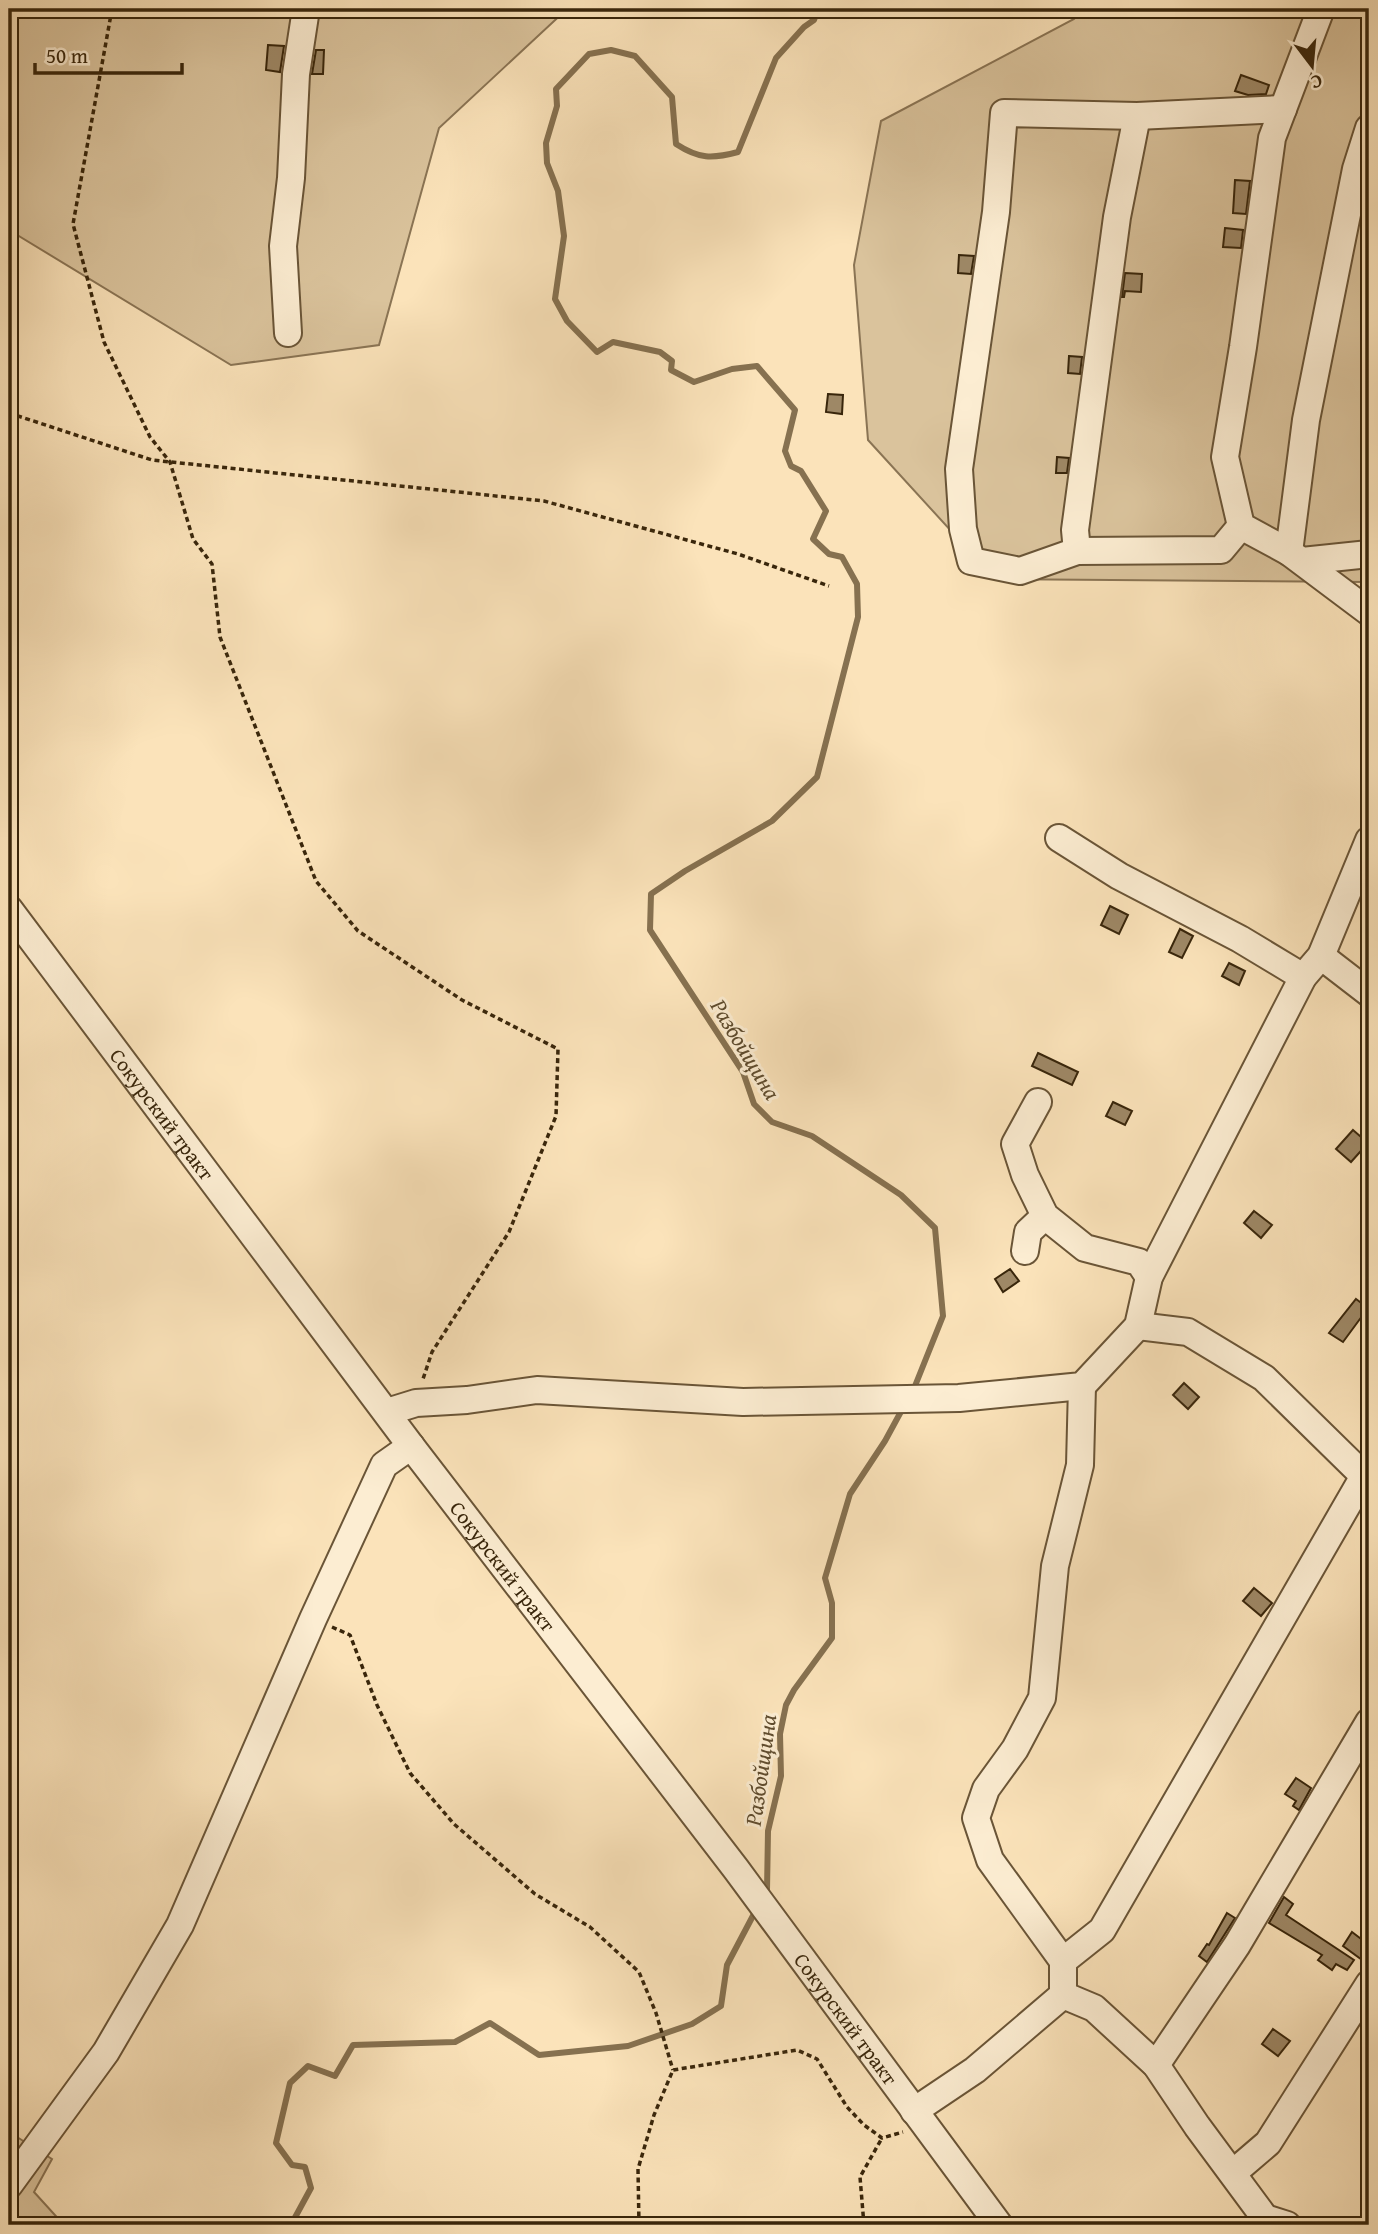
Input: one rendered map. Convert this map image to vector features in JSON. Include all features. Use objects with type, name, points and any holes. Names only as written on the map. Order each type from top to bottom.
[{"type":"street","points":[[288,333],[283,246],[291,178],[296,74],[306,9]]},
{"type":"street","points":[[1321,9],[1272,138],[1225,457],[1241,526],[1296,556],[1369,612]]},
{"type":"street","points":[[1241,526],[1221,550],[1077,551],[1020,571],[971,561],[963,528],[959,469],[996,212],[1004,113],[1137,116],[1283,109]]},
{"type":"street","points":[[1077,551],[1074,530],[1117,217],[1137,116]]},
{"type":"street","points":[[1296,556],[1306,420],[1363,172],[1369,128]]},
{"type":"street","points":[[1296,556],[1369,554]]},
{"type":"street","points":[[1059,838],[1119,876],[1240,939],[1303,977]]},
{"type":"street","points":[[387,1412],[416,1403],[467,1400],[537,1390],[743,1402],[959,1398],[1082,1386],[1138,1326],[1149,1278],[1303,977],[1321,956],[1369,841]]},
{"type":"street","name":"Сокурский тракт","points":[[9,909],[411,1446],[736,1869],[999,2225]]},
{"type":"street","points":[[1321,956],[1369,993]]},
{"type":"street","points":[[1038,1102],[1015,1144],[1024,1175],[1045,1216],[1085,1248],[1139,1262],[1149,1278]]},
{"type":"street","points":[[1025,1251],[1028,1232],[1045,1216]]},
{"type":"street","points":[[1063,1961],[1102,1930],[1366,1479],[1264,1378],[1188,1332],[1138,1326]]},
{"type":"street","points":[[917,2115],[1063,1995],[1063,1961],[990,1860],[976,1818],[986,1789],[1015,1749],[1042,1698],[1055,1566],[1080,1465],[1082,1386]]},
{"type":"street","points":[[9,2185],[17,2157],[106,2052],[180,1925],[313,1619],[384,1465],[411,1446]]},
{"type":"street","points":[[1156,2065],[1237,1945],[1369,1722]]},
{"type":"street","points":[[1233,2173],[1268,2143],[1369,1984]]},
{"type":"street","points":[[1063,1995],[1094,2008],[1156,2065],[1265,2218],[1287,2225]]},
{"type":"path","points":[[113,9],[73,224],[104,342],[150,437],[170,462],[193,539],[212,564],[220,637],[316,881],[358,931],[462,1000],[558,1049],[556,1116],[509,1232],[432,1352],[416,1403]]},
{"type":"path","points":[[9,413],[152,460],[544,501],[738,554],[829,586]]},
{"type":"path","points":[[313,1619],[349,1635],[377,1705],[410,1773],[454,1825],[535,1894],[590,1927],[639,1972],[656,2013],[673,2070],[654,2115],[638,2169],[639,2225]]},
{"type":"path","points":[[673,2070],[796,2050],[817,2059],[847,2107],[864,2125],[882,2138],[901,2134],[917,2115]]},
{"type":"path","points":[[864,2225],[860,2177],[882,2138]]},
{"type":"shaded area","points":[[9,9],[567,9],[439,128],[379,345],[231,365],[9,230]]},
{"type":"shaded area","points":[[1082,9],[1369,9],[1369,582],[995,579],[868,440],[854,265],[881,121],[1074,19]]},
{"type":"shaded area","points":[[9,2132],[52,2159],[34,2192],[64,2225],[9,2225]]},
{"type":"building","points":[[268,45],[284,46],[280,72],[266,70]]},
{"type":"building","points":[[316,50],[324,50],[323,74],[312,74]]},
{"type":"building","points":[[1241,75],[1269,85],[1266,94],[1248,95],[1235,91]]},
{"type":"building","points":[[1235,180],[1250,181],[1246,214],[1233,213]]},
{"type":"building","points":[[1225,228],[1243,230],[1241,248],[1223,247]]},
{"type":"building","points":[[959,255],[974,256],[971,274],[958,273]]},
{"type":"building","points":[[1125,273],[1142,274],[1141,292],[1125,291],[1122,297]]},
{"type":"building","points":[[1069,356],[1082,357],[1080,374],[1068,373]]},
{"type":"building","points":[[828,394],[843,395],[842,414],[826,412]]},
{"type":"building","points":[[1057,457],[1069,458],[1067,473],[1056,473]]},
{"type":"building","points":[[1110,906],[1128,915],[1119,934],[1101,925]]},
{"type":"building","points":[[1180,929],[1193,936],[1182,958],[1169,952]]},
{"type":"building","points":[[1229,963],[1245,971],[1239,985],[1222,976]]},
{"type":"building","points":[[1038,1053],[1078,1072],[1072,1085],[1032,1066]]},
{"type":"building","points":[[1113,1102],[1132,1111],[1125,1125],[1106,1116]]},
{"type":"building","points":[[1353,1130],[1368,1143],[1351,1162],[1336,1149]]},
{"type":"building","points":[[1254,1211],[1272,1225],[1261,1238],[1244,1223]]},
{"type":"building","points":[[1010,1269],[1019,1281],[1003,1292],[995,1279]]},
{"type":"building","points":[[1356,1299],[1368,1308],[1343,1342],[1329,1333]]},
{"type":"building","points":[[1184,1383],[1199,1397],[1188,1409],[1173,1395]]},
{"type":"building","points":[[1254,1588],[1272,1603],[1261,1616],[1243,1601]]},
{"type":"building","points":[[1296,1778],[1311,1788],[1299,1810],[1293,1806],[1296,1801],[1285,1794]]},
{"type":"building","points":[[1284,1897],[1293,1904],[1286,1915],[1354,1960],[1347,1970],[1336,1964],[1332,1970],[1318,1960],[1322,1955],[1269,1923]]},
{"type":"building","points":[[1227,1913],[1235,1918],[1207,1962],[1199,1956],[1207,1944],[1209,1945]]},
{"type":"building","points":[[1352,1932],[1369,1945],[1369,1965],[1343,1946]]},
{"type":"building","points":[[1273,2029],[1290,2041],[1278,2056],[1262,2044]]},
{"type":"waterway","name":"Разбойщина","points":[[818,9],[814,20],[804,27],[776,58],[738,152],[706,156],[692,153],[676,144],[672,97],[635,56],[611,50],[589,54],[556,89],[557,106],[546,143],[547,163],[558,191],[564,236],[555,299],[567,321],[597,352],[613,342],[660,352],[672,361],[671,370],[694,382],[732,369],[757,366],[795,410],[785,451],[791,466],[801,471],[826,511],[813,539],[829,554],[842,557],[857,584],[858,617],[817,777],[772,821],[685,871],[651,894],[650,930],[743,1072],[754,1104],[772,1122],[812,1136],[901,1195],[935,1228],[943,1316],[913,1391]]},
{"type":"waterway","name":"Разбойщина","points":[[765,1894],[768,1831],[781,1776],[780,1734],[786,1705],[832,1638],[832,1603],[825,1578],[850,1494],[885,1441],[904,1406]]},
{"type":"waterway","name":"Разбойщина","points":[[289,2225],[311,2188],[305,2167],[292,2165],[276,2143],[290,2083],[308,2066],[335,2076],[353,2045],[455,2042],[490,2023],[539,2055],[628,2046],[692,2024],[721,2006],[727,1965],[756,1910]]}]
